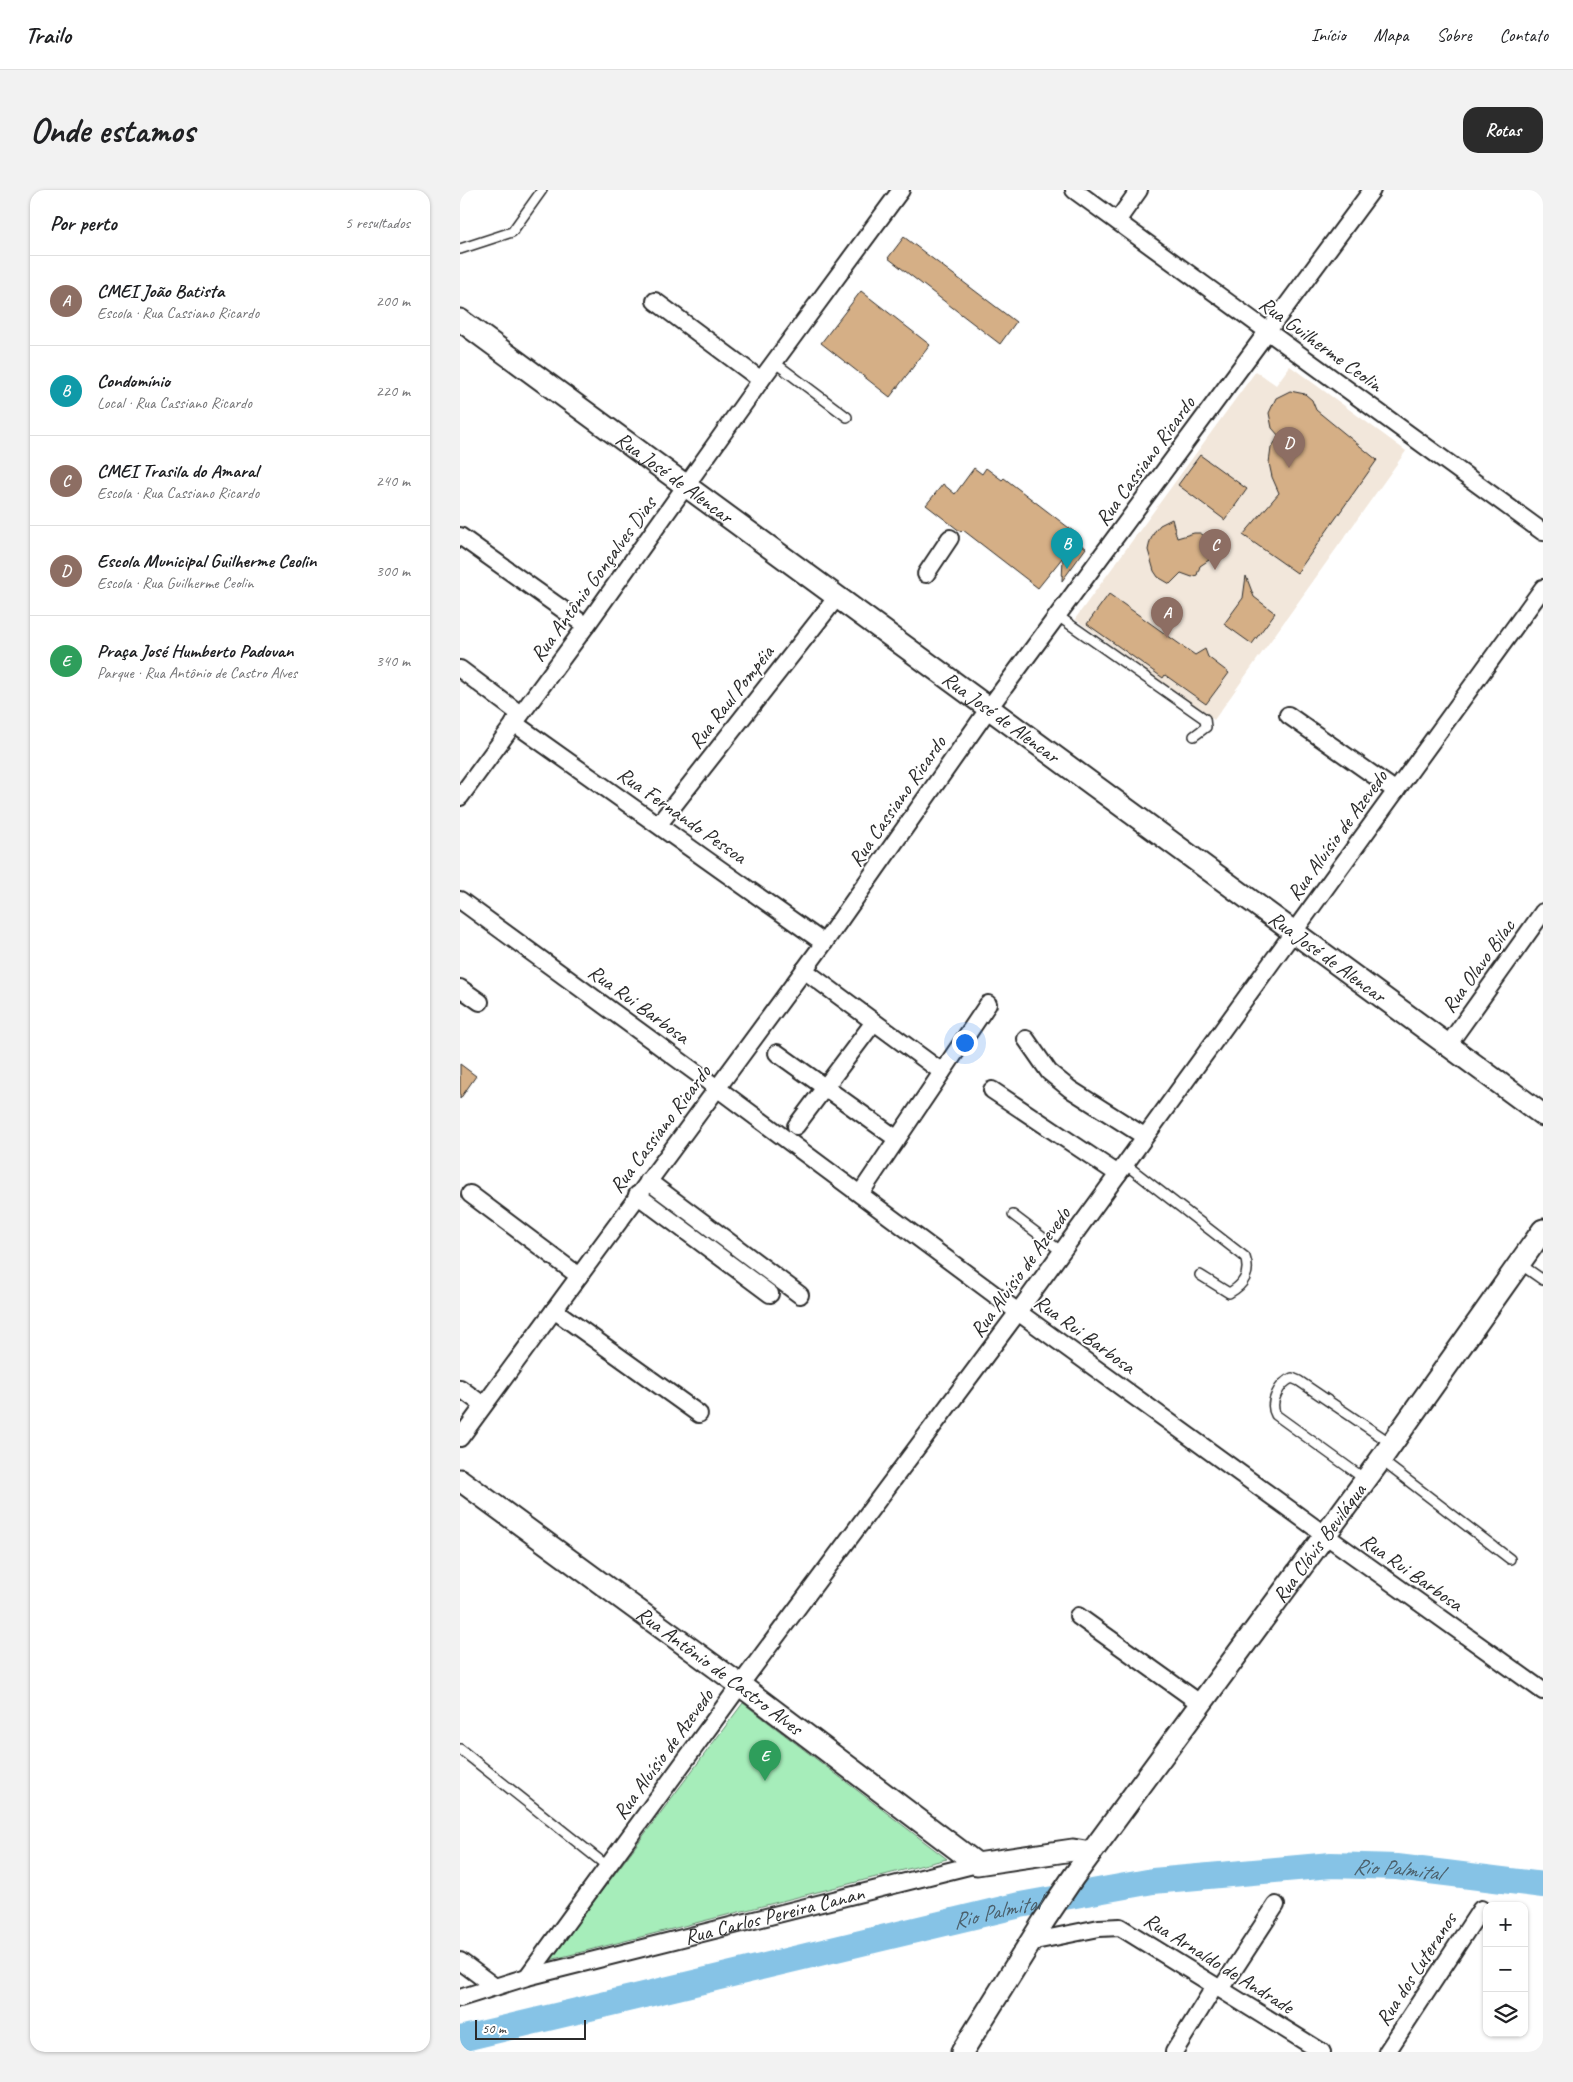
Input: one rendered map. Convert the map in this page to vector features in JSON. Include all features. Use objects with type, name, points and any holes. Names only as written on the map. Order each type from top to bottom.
[{"type":"street","name":"Rua Antônio Gonçalves Dias","points":[[460,797],[586,626],[761,380],[900,190]]},
{"type":"street","name":"Rua Guilherme Ceolin","points":[[1074,190],[1543,532]]},
{"type":"street","points":[[1117,221],[1139,190]]},
{"type":"street","name":"Rua Cassiano Ricardo","points":[[460,1438],[824,943],[989,708],[1372,190]]},
{"type":"street","points":[[655,301],[761,380]]},
{"type":"street","name":"Rua José de Alencar","points":[[460,320],[1543,1115]]},
{"type":"street","points":[[460,536],[586,626]]},
{"type":"street","points":[[926,574],[950,538]]},
{"type":"street","name":"Rua Aluísio de Azevedo","points":[[526,1977],[740,1685],[1062,1252],[1144,1136],[1543,588]]},
{"type":"street","name":"Rua Raul Pompéia","points":[[659,824],[837,597]]},
{"type":"street","name":"Rua Fernando Pessoa","points":[[460,669],[517,719],[824,943]]},
{"type":"street","points":[[1288,715],[1396,791]]},
{"type":"street","name":"Rua Rui Barbosa","points":[[460,900],[1018,1312],[1543,1691]]},
{"type":"street","name":"Rua Olavo Bilac","points":[[1448,1045],[1543,912]]},
{"type":"street","points":[[804,970],[942,1072]]},
{"type":"street","points":[[460,988],[480,1002]]},
{"type":"street","points":[[860,1194],[988,1004]]},
{"type":"street","points":[[796,1126],[874,1022]]},
{"type":"street","points":[[1026,1039],[1049,1072],[1070,1090],[1144,1136]]},
{"type":"street","points":[[776,1053],[897,1139]]},
{"type":"street","points":[[992,1090],[1121,1169]]},
{"type":"street","points":[[648,1181],[800,1295]]},
{"type":"street","points":[[470,1194],[579,1276]]},
{"type":"street","points":[[638,1195],[770,1294]]},
{"type":"street","name":"Rua Clóvis Beviláqua","points":[[962,2052],[1045,1918],[1074,1876],[1082,1852],[1115,1820],[1201,1704],[1366,1480],[1543,1230]]},
{"type":"street","points":[[554,1310],[699,1414]]},
{"type":"street","points":[[460,1388],[484,1405]]},
{"type":"street","name":"Rua Antônio de Castro Alves","points":[[460,1480],[740,1685],[977,1864]]},
{"type":"street","points":[[1078,1616],[1201,1704]]},
{"type":"street","name":"Rua Carlos Pereira Canan","points":[[460,1998],[526,1977],[977,1864],[1082,1852]]},
{"type":"street","points":[[1174,2052],[1276,1904]]},
{"type":"street","name":"Rua dos Luteranos","points":[[1387,2052],[1481,1908]]},
{"type":"street","name":"Rua Arnaldo de Andrade","points":[[1030,1942],[1099,1928],[1120,1927],[1322,2052]]},
{"type":"street","points":[[460,1962],[495,1987]]},
{"type":"lane","points":[[460,249],[512,232],[542,190]]},
{"type":"lane","points":[[774,362],[847,416]]},
{"type":"lane","points":[[1058,616],[1205,719],[1206,726],[1194,736]]},
{"type":"lane","points":[[1121,1169],[1245,1257],[1249,1267],[1247,1275],[1237,1289],[1229,1293],[1200,1275]]},
{"type":"lane","points":[[1014,1215],[1062,1252]]},
{"type":"lane","points":[[1520,1264],[1543,1280]]},
{"type":"lane","points":[[1366,1480],[1276,1415],[1272,1408],[1272,1401],[1287,1380],[1292,1378],[1299,1381],[1386,1452],[1510,1559]]},
{"type":"lane","points":[[460,1749],[607,1866]]},
{"type":"shaded area","points":[[1290,366],[1406,451],[1214,720],[1075,619],[1256,371],[1276,385]]},
{"type":"green space","points":[[743,1703],[947,1859],[550,1960]]},
{"type":"building","points":[[904,237],[1016,322],[1000,344],[888,258]]},
{"type":"building","points":[[861,291],[930,345],[890,397],[821,343]]},
{"type":"building","points":[[1290,391],[1305,394],[1312,400],[1316,410],[1377,460],[1297,573],[1243,535],[1279,493],[1272,477],[1269,463],[1271,448],[1279,436],[1272,428],[1269,413],[1276,398]]},
{"type":"building","points":[[1200,455],[1247,489],[1225,520],[1178,485]]},
{"type":"building","points":[[974,468],[982,474],[986,468],[1002,480],[1004,478],[1073,531],[1069,536],[1086,548],[1062,581],[1063,557],[1038,588],[963,530],[961,532],[926,505],[943,484],[955,494]]},
{"type":"building","points":[[1172,519],[1177,538],[1200,533],[1209,539],[1212,549],[1209,560],[1200,566],[1197,575],[1192,577],[1181,573],[1170,584],[1158,577],[1154,571],[1148,550],[1155,531],[1160,525]]},
{"type":"building","points":[[1246,576],[1254,597],[1275,613],[1252,644],[1224,624],[1243,598]]},
{"type":"building","points":[[1109,594],[1195,655],[1205,649],[1208,657],[1229,673],[1206,704],[1165,675],[1163,678],[1087,624]]},
{"type":"building","points":[[460,1064],[476,1076],[460,1099]]},
{"type":"waterway","name":"Rio Palmital","points":[[460,2039],[1020,1905],[1153,1881],[1331,1865],[1397,1867],[1543,1885]]},
{"type":"place","name":"Escola Municipal Guilherme Ceolin","points":[[1289,468]]},
{"type":"place","name":"Condomínio","points":[[1067,569]]},
{"type":"place","name":"CMEI Trasila do Amaral","points":[[1215,570]]},
{"type":"place","name":"CMEI João Batista","points":[[1167,638]]},
{"type":"place","name":"Praça José Humberto Padovan","points":[[765,1781]]}]
